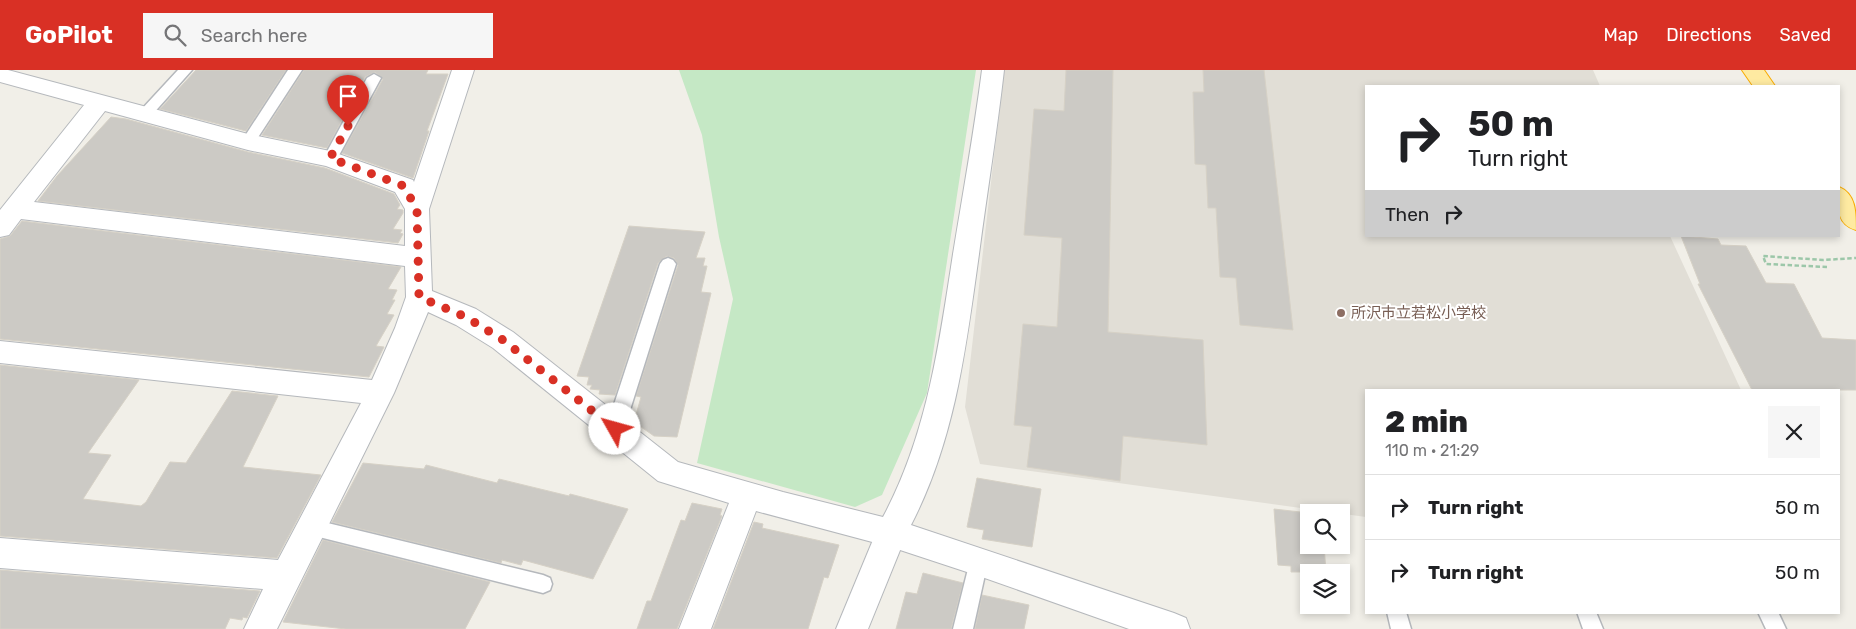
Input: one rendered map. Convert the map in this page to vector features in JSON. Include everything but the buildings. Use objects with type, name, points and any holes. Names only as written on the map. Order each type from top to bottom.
[{"type":"highway","points":[[1753,70],[1763,85]]},
{"type":"highway","points":[[1840,197],[1856,221]]},
{"type":"street","points":[[260,629],[380,393],[409,328],[419,297],[417,210],[462,70]]},
{"type":"street","points":[[852,629],[891,533],[902,514],[925,462],[941,410],[951,360],[993,70]]},
{"type":"street","points":[[0,76],[100,101],[248,142],[330,158],[404,186],[417,210]]},
{"type":"street","points":[[0,228],[100,101]]},
{"type":"street","points":[[16,209],[218,232],[419,258]]},
{"type":"street","points":[[419,297],[466,317],[503,340],[670,472],[747,495],[891,533],[979,560],[1174,629]]},
{"type":"street","points":[[0,352],[380,393]]},
{"type":"street","points":[[695,629],[747,495]]},
{"type":"street","points":[[0,553],[286,576]]},
{"type":"lane","points":[[146,114],[185,70]]},
{"type":"lane","points":[[248,142],[295,70]]},
{"type":"lane","points":[[330,158],[374,78]]},
{"type":"lane","points":[[615,429],[668,264]]},
{"type":"lane","points":[[311,527],[544,584]]},
{"type":"lane","points":[[963,629],[979,560]]},
{"type":"lane","points":[[1397,614],[1401,629]]},
{"type":"lane","points":[[1587,614],[1593,629]]},
{"type":"lane","points":[[1768,614],[1776,629]]},
{"type":"path","points":[[1827,268],[1766,264],[1763,256],[1823,260],[1856,258]]},
{"type":"shaded area","name":"所沢市立若松小学校","points":[[1004,70],[1593,70],[1600,85],[1365,85],[1365,237],[1670,237],[1741,389],[1365,389],[1365,517],[1350,515],[1350,504],[1300,504],[1300,508],[980,464],[965,407]]},
{"type":"green space","points":[[679,70],[976,70],[927,393],[882,495],[855,507],[697,463],[733,299],[719,237],[702,135]]},
{"type":"place","name":"所沢市立若松小学校","points":[[1341,313]]},
{"type":"route","points":[[348,126],[330,158],[404,186],[417,210],[419,297],[466,317],[503,340],[615,429]]}]
